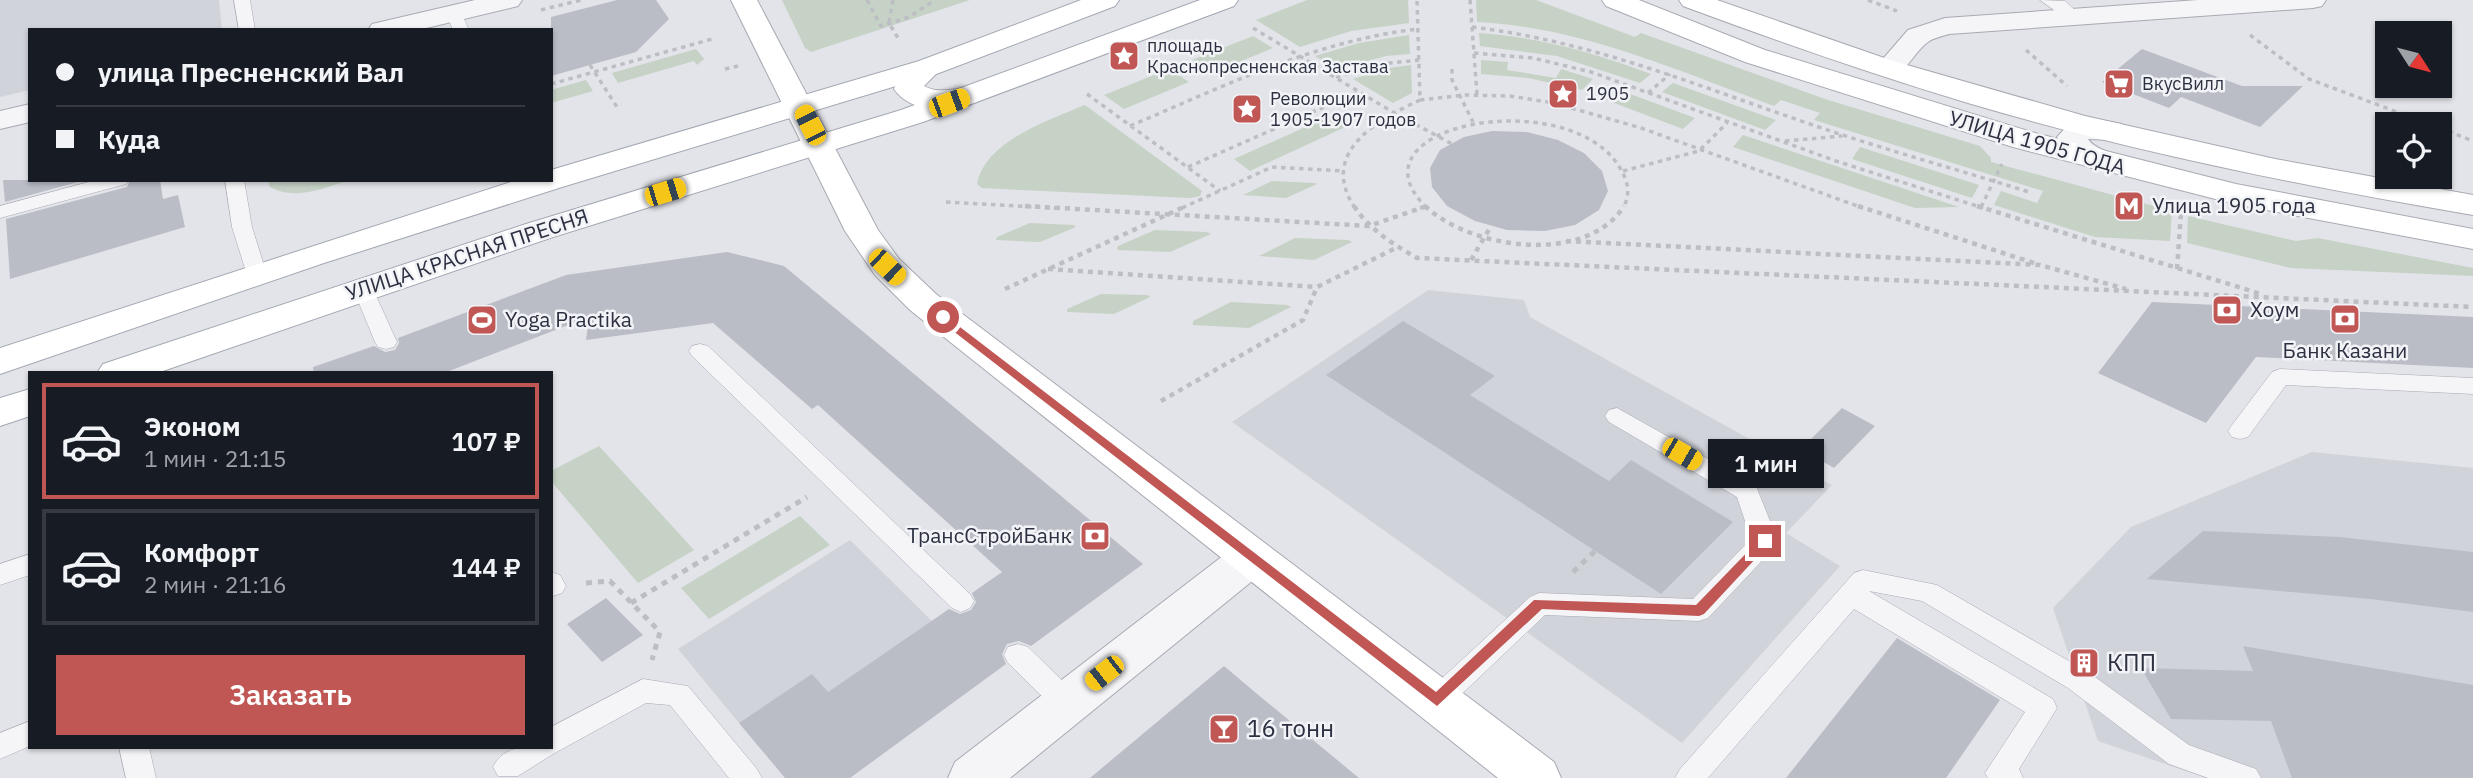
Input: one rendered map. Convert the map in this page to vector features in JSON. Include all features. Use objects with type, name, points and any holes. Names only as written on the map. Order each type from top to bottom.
[{"type":"main road","points":[[744,0],[862,231],[887,267],[922,302],[1536,778]]},
{"type":"main road","points":[[553,179],[929,67],[1106,0]]},
{"type":"main road","points":[[820,145],[967,96],[1225,0]]},
{"type":"main road","name":"УЛИЦА 1905 ГОДА","points":[[1615,0],[1755,56],[1921,110],[2103,162],[2235,194],[2473,239]]},
{"type":"main road","name":"УЛИЦА 1905 ГОДА","points":[[1692,0],[1889,68],[2111,131],[2373,189],[2473,205]]},
{"type":"main road","points":[[929,67],[911,81],[909,89],[918,97],[933,100],[967,96]]},
{"type":"main road","points":[[1921,110],[1947,113],[1963,106],[1963,100],[1958,93],[1938,83]]},
{"type":"main road","name":"УЛИЦА КРАСНАЯ ПРЕСНЯ","points":[[122,371],[538,231],[820,145]]},
{"type":"main road","points":[[0,361],[545,182]]},
{"type":"main road","points":[[0,412],[28,403]]},
{"type":"street","points":[[400,28],[445,23],[509,0]]},
{"type":"street","points":[[1889,68],[1918,36],[1945,26],[2313,0]]},
{"type":"street","points":[[0,120],[28,113]]},
{"type":"street","points":[[2103,162],[2079,150],[2072,137],[2076,131],[2085,129],[2111,131]]},
{"type":"street","points":[[979,776],[1066,702],[1252,557]]},
{"type":"lane","points":[[244,0],[247,28]]},
{"type":"lane","points":[[2048,0],[2059,4],[2074,17]]},
{"type":"lane","points":[[0,212],[112,182]]},
{"type":"lane","points":[[234,182],[242,227],[257,275]]},
{"type":"lane","points":[[363,289],[386,342]]},
{"type":"lane","points":[[700,351],[961,601]]},
{"type":"lane","points":[[2240,431],[2280,377],[2473,386]]},
{"type":"lane","points":[[1437,700],[1539,604],[1699,610],[1765,541],[1747,492],[1618,416]]},
{"type":"lane","points":[[0,575],[28,565]]},
{"type":"lane","points":[[1690,778],[1863,580],[1928,592],[2078,680],[2179,755],[2246,778]]},
{"type":"lane","points":[[1851,594],[2043,708],[2000,773],[2008,778]]},
{"type":"lane","points":[[1018,655],[1066,702]]},
{"type":"lane","points":[[553,741],[643,691],[678,694],[747,778]]},
{"type":"lane","points":[[0,746],[28,734]]},
{"type":"lane","points":[[134,749],[141,778]]},
{"type":"lane","points":[[508,767],[539,749]]},
{"type":"path","points":[[867,0],[881,26],[909,17],[935,0]]},
{"type":"path","points":[[893,0],[889,23],[898,38]]},
{"type":"path","points":[[1417,0],[1420,100]]},
{"type":"path","points":[[1471,0],[1476,94]]},
{"type":"path","points":[[1868,0],[1905,14]]},
{"type":"path","points":[[1472,27],[1532,33],[1600,49],[1847,136],[2029,192]]},
{"type":"path","points":[[1254,28],[1358,92],[1452,144]]},
{"type":"path","points":[[1130,126],[1338,41],[1369,34],[1418,29]]},
{"type":"path","points":[[2244,31],[2309,79],[2398,112]]},
{"type":"path","points":[[553,83],[712,39]]},
{"type":"path","points":[[2020,44],[2069,87]]},
{"type":"path","points":[[1474,53],[1560,63],[1727,123],[1980,208],[2270,297]]},
{"type":"path","points":[[1336,78],[1381,64],[1419,60]]},
{"type":"path","points":[[590,65],[617,107]]},
{"type":"path","points":[[725,69],[739,66]]},
{"type":"path","points":[[1452,69],[1452,80],[1473,122]]},
{"type":"path","points":[[1647,93],[1670,74]]},
{"type":"path","points":[[1188,167],[1358,92]]},
{"type":"path","points":[[1087,94],[1220,191]]},
{"type":"path","points":[[2133,291],[2040,265],[1768,176],[1602,115],[1523,97],[1458,94],[1420,100],[1391,111],[1365,129],[1354,142],[1346,156],[1343,171],[1351,203],[1369,226],[1396,248],[1417,258],[2473,307]]},
{"type":"path","points":[[1566,241],[1599,231],[1620,214],[1629,193],[1623,171],[1605,151],[1562,129],[1526,121],[1473,122],[1435,135],[1420,145],[1409,164],[1410,186],[1424,207],[1451,225],[1484,238],[1527,244],[1566,241],[2040,265]]},
{"type":"path","points":[[1623,171],[1699,151],[1727,123]]},
{"type":"path","points":[[2452,133],[2473,141]]},
{"type":"path","points":[[1780,141],[1847,136]]},
{"type":"path","points":[[1980,208],[2003,161]]},
{"type":"path","points":[[1005,289],[1272,167],[1343,171]]},
{"type":"path","points":[[946,202],[1369,226],[1424,207]]},
{"type":"path","points":[[2177,269],[2181,212]]},
{"type":"path","points":[[1471,260],[1491,226]]},
{"type":"path","points":[[1048,269],[1317,287],[1396,248]]},
{"type":"path","points":[[1161,401],[1303,320],[1317,287]]},
{"type":"path","points":[[631,603],[835,481]]},
{"type":"path","points":[[553,584],[610,581],[660,632],[643,691]]},
{"type":"shaded area","points":[[0,0],[219,0],[222,28],[28,28],[28,90],[0,97]]},
{"type":"shaded area","points":[[1428,290],[1524,300],[1530,317],[1832,485],[1786,533],[1840,566],[1682,743],[1232,422]]},
{"type":"shaded area","points":[[2312,452],[2473,468],[2473,778],[2206,778],[2098,741],[2053,608],[2131,527]]},
{"type":"shaded area","points":[[850,540],[932,621],[828,692],[739,723],[678,649]]},
{"type":"green space","points":[[782,0],[970,0],[811,52],[805,48]]},
{"type":"green space","points":[[1307,0],[1408,0],[1409,23],[1351,31],[1300,47],[1256,20]]},
{"type":"green space","points":[[1476,0],[1536,0],[1635,37],[1641,33],[1828,100],[1980,146],[1991,158],[1991,162],[2172,211],[2170,241],[2095,237],[1994,205],[2001,191],[2037,203],[2043,191],[1814,120],[1820,113],[1781,100],[1774,106],[1628,53],[1554,32],[1477,22]]},
{"type":"green space","points":[[1479,33],[1524,38],[1567,47],[1651,74],[1640,83],[1557,56],[1480,46]]},
{"type":"green space","points":[[1409,35],[1410,54],[1386,56],[1336,69],[1315,56],[1359,43]]},
{"type":"green space","points":[[1253,36],[1273,48],[1212,73],[1192,60]]},
{"type":"green space","points":[[696,49],[704,59],[697,65],[694,61],[618,83],[612,73]]},
{"type":"green space","points":[[1481,60],[1508,62],[1507,70],[1556,78],[1561,69],[1593,79],[1582,90],[1528,78],[1481,74]]},
{"type":"green space","points":[[1411,65],[1412,93],[1393,103],[1353,79],[1389,68]]},
{"type":"green space","points":[[1169,69],[1189,82],[1124,109],[1104,95]]},
{"type":"green space","points":[[586,80],[593,91],[553,102],[553,89]]},
{"type":"green space","points":[[1673,83],[1776,120],[1765,130],[1662,92]]},
{"type":"green space","points":[[1614,88],[1695,118],[1683,129],[1601,98]]},
{"type":"green space","points":[[1085,105],[1202,191],[1200,196],[1190,198],[982,188],[977,184],[982,169],[1005,144],[1037,125]]},
{"type":"green space","points":[[1337,113],[1354,123],[1250,171],[1234,159]]},
{"type":"green space","points":[[1743,135],[1959,207],[1915,208],[1733,147]]},
{"type":"green space","points":[[1860,147],[1979,185],[1972,198],[1852,159]]},
{"type":"green space","points":[[1272,181],[1317,184],[1286,198],[1243,195]]},
{"type":"green space","points":[[269,182],[343,182],[299,193],[270,187]]},
{"type":"green space","points":[[2188,216],[2296,241],[2318,238],[2473,268],[2473,276],[2291,268],[2187,243]]},
{"type":"green space","points":[[1030,223],[1076,227],[1040,242],[996,240],[997,237]]},
{"type":"green space","points":[[1155,230],[1211,234],[1170,252],[1117,250],[1118,246]]},
{"type":"green space","points":[[1295,238],[1352,242],[1314,260],[1259,256]]},
{"type":"green space","points":[[1101,294],[1150,297],[1114,314],[1067,312],[1067,309]]},
{"type":"green space","points":[[1231,302],[1291,307],[1249,328],[1193,325],[1193,321]]},
{"type":"green space","points":[[599,446],[694,550],[638,583],[553,483],[553,470]]},
{"type":"green space","points":[[800,516],[830,545],[709,619],[681,588]]},
{"type":"building","points":[[617,0],[656,0],[669,19],[636,52],[553,75],[551,17]]},
{"type":"building","points":[[2142,49],[2242,86],[2303,86],[2260,127],[2181,97],[2169,108],[2102,82]]},
{"type":"building","points":[[1492,131],[1527,132],[1558,140],[1584,153],[1602,171],[1608,191],[1599,210],[1575,225],[1545,231],[1507,230],[1475,221],[1447,206],[1432,187],[1430,168],[1440,150],[1464,137]]},
{"type":"building","points":[[3,180],[78,182],[5,202]]},
{"type":"building","points":[[129,182],[160,182],[163,199],[178,195],[185,227],[10,279],[6,219],[127,187]]},
{"type":"building","points":[[727,252],[784,266],[1143,564],[1031,646],[1019,641],[1007,644],[1002,654],[1006,664],[850,778],[785,778],[739,723],[812,674],[828,692],[949,609],[960,614],[971,610],[976,602],[972,593],[1002,572],[818,405],[812,409],[713,323],[586,340],[589,317],[449,371],[314,371],[313,367],[374,346],[385,352],[395,350],[399,343],[398,338],[566,275]]},
{"type":"building","points":[[2152,302],[2473,317],[2473,368],[2256,357],[2206,423],[2098,373]]},
{"type":"building","points":[[1403,321],[1495,376],[1470,395],[1609,481],[1631,460],[1733,522],[1661,594],[1326,375]]},
{"type":"building","points":[[1842,408],[1875,426],[1834,468],[1801,449]]},
{"type":"building","points":[[2203,531],[2340,537],[2473,552],[2473,612],[2370,599],[2147,579]]},
{"type":"building","points":[[606,598],[643,635],[602,662],[567,624]]},
{"type":"building","points":[[1897,638],[2000,700],[1946,778],[1786,778]]},
{"type":"building","points":[[2243,646],[2473,685],[2473,778],[2292,778],[2271,721],[2171,719],[2141,668],[2253,671]]},
{"type":"building","name":"16 тонн","points":[[1224,666],[1256,693],[1359,778],[1090,778]]},
{"type":"place","name":"площадь Краснопресненская Застава","points":[[1124,56]]},
{"type":"place","name":"ВкусВилл","points":[[2119,84]]},
{"type":"place","name":"1905","points":[[1563,94]]},
{"type":"place","name":"Революции 1905-1907 годов","points":[[1247,109]]},
{"type":"place","name":"Улица 1905 года","points":[[2129,206]]},
{"type":"place","name":"Хоум","points":[[2227,310]]},
{"type":"place","name":"Банк Казани","points":[[2345,319]]},
{"type":"place","name":"Yoga Practika","points":[[482,320]]},
{"type":"place","name":"ТрансСтройБанк","points":[[1095,536]]},
{"type":"place","name":"КПП","points":[[2084,663]]},
{"type":"place","name":"16 тонн","points":[[1224,729]]},
{"type":"route","points":[[943,317],[1437,700],[1539,604],[1699,610],[1765,541]]}]
